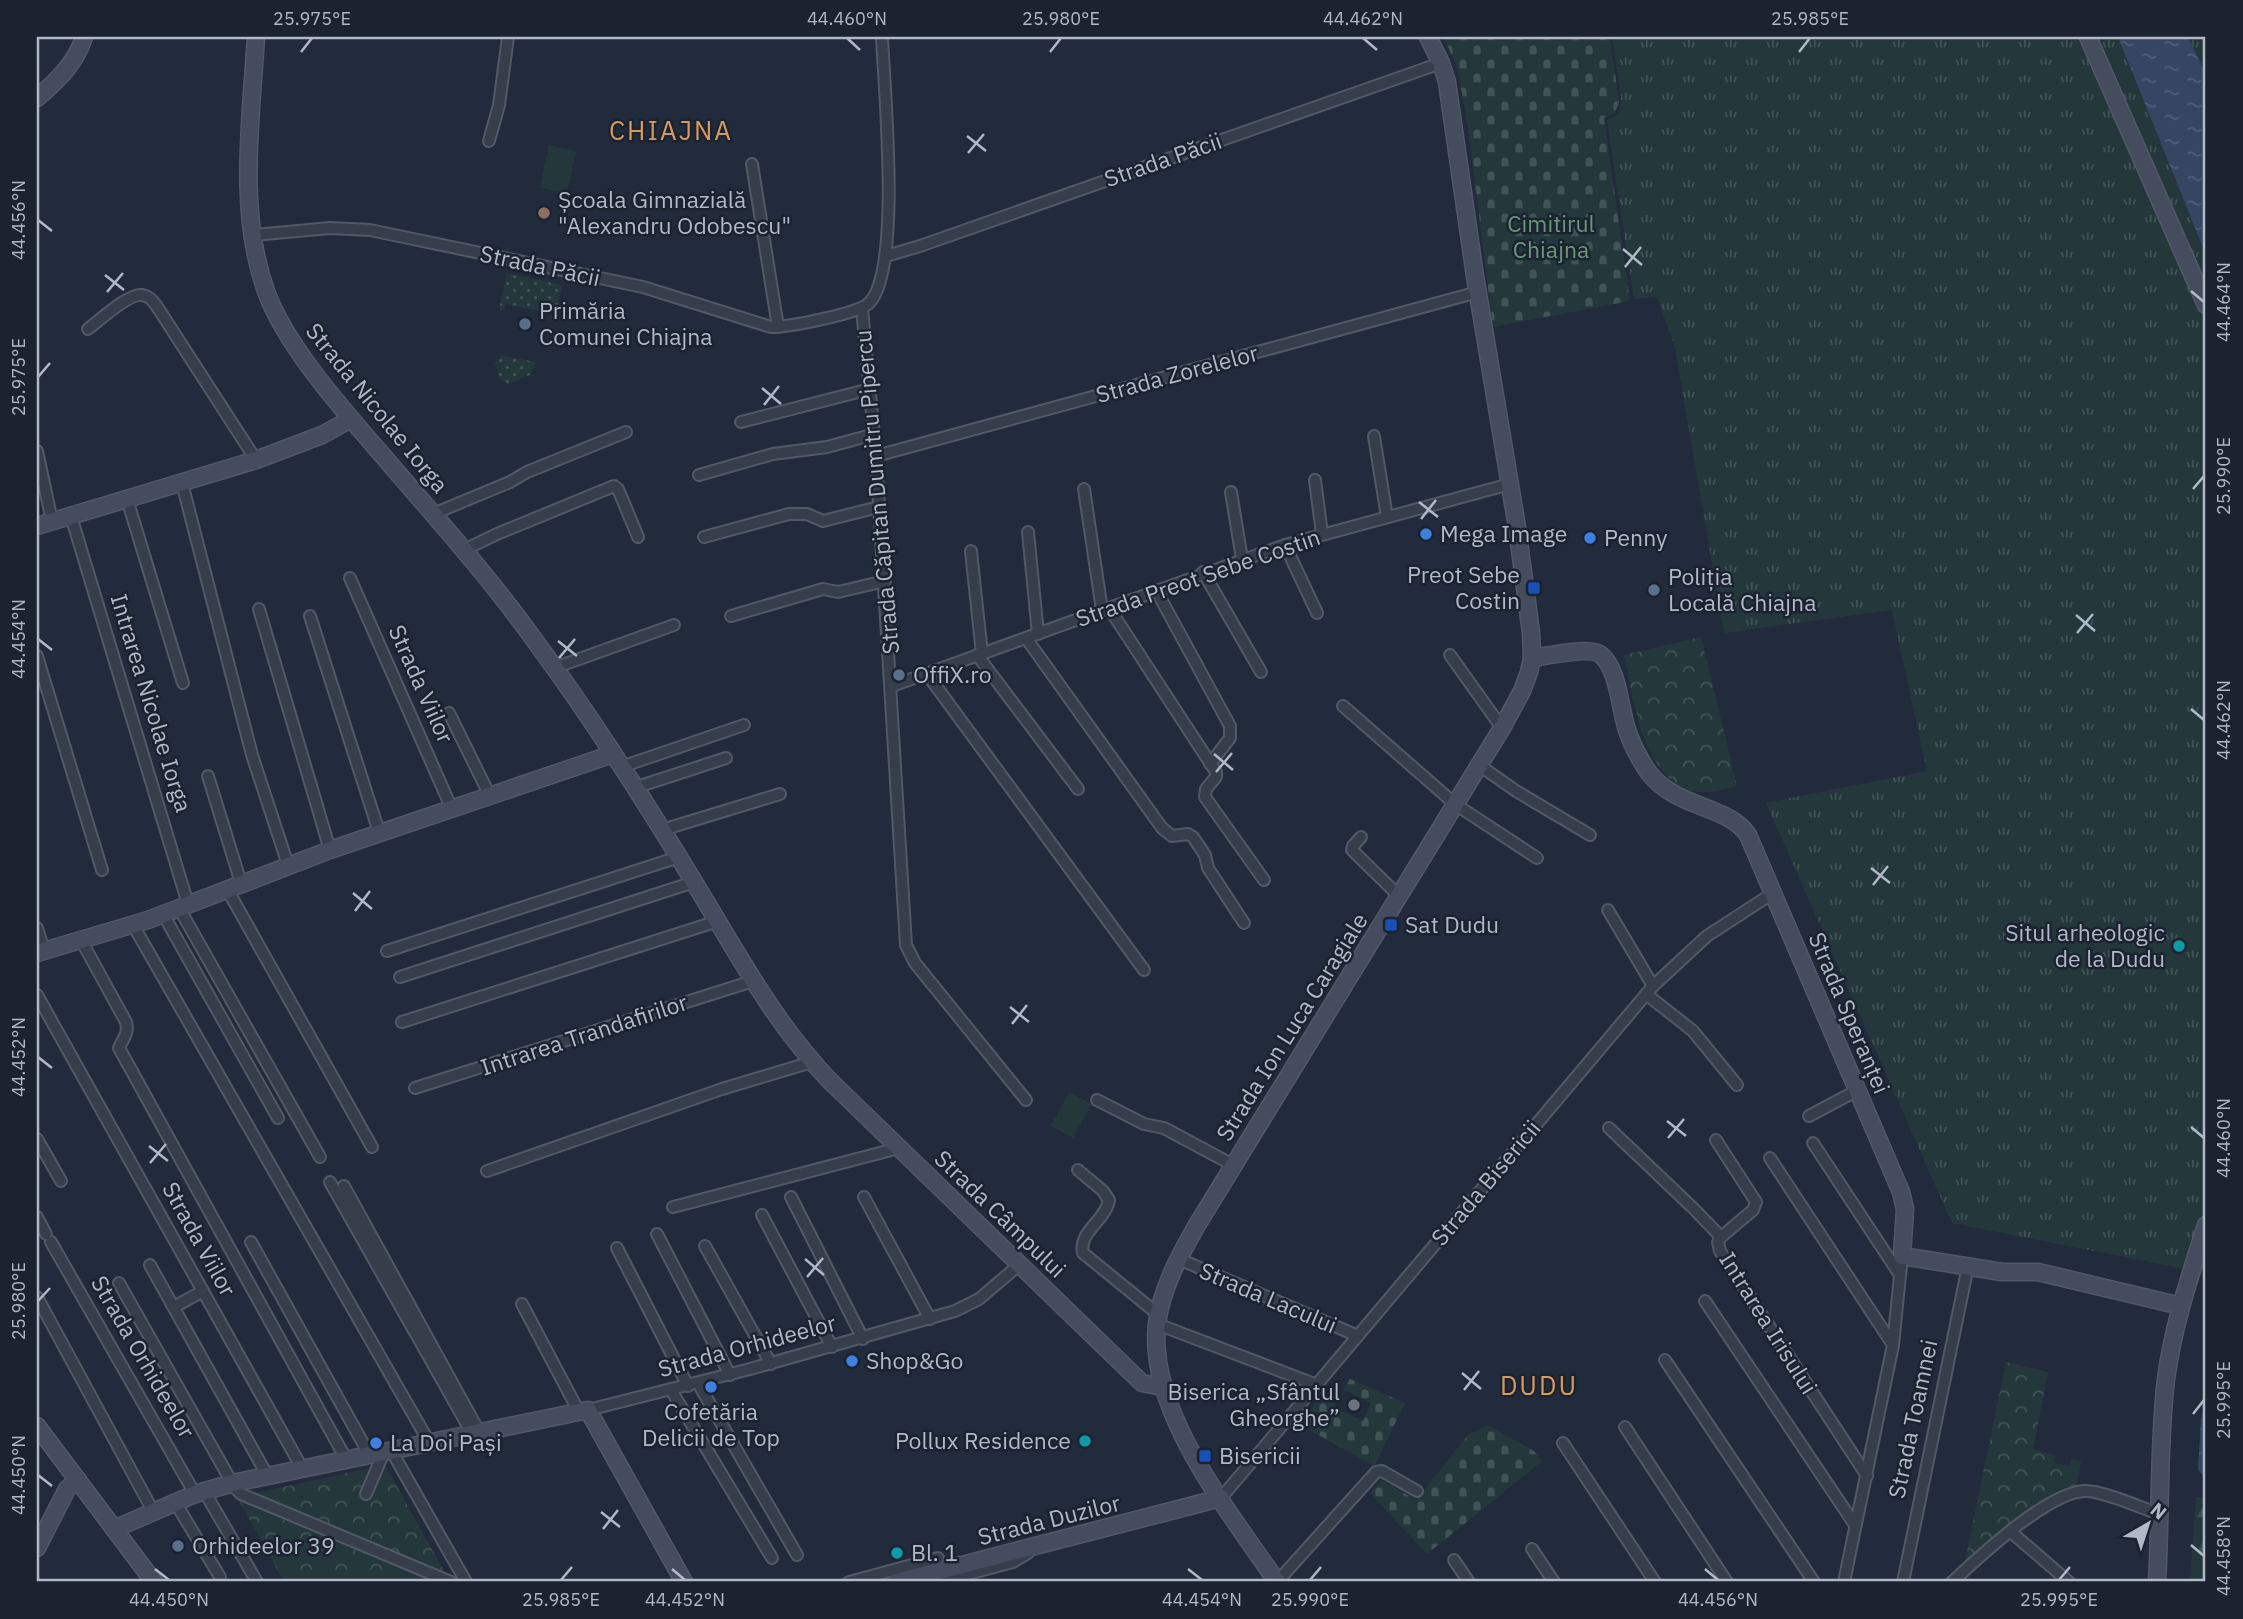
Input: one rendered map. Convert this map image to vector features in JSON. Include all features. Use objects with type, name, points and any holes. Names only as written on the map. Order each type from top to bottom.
[{"type":"street","points":[[37,98],[74,61],[85,37]]},
{"type":"street","name":"Strada Nicolae Iorga","points":[[256,37],[249,169],[253,235],[266,292],[274,309],[300,353],[351,419],[499,592],[617,760]]},
{"type":"street","points":[[489,141],[499,105],[508,37]]},
{"type":"street","name":"Strada Căpitan Dumitru Pipercu","points":[[882,37],[889,210],[886,256],[875,295],[862,309],[875,434],[906,945],[909,953],[1026,1100]]},
{"type":"street","name":"Strada Ion Luca Caragiale","points":[[1277,1582],[1217,1499],[1185,1439],[1163,1387],[1157,1359],[1158,1320],[1165,1292],[1179,1259],[1233,1165],[1502,728],[1522,691],[1532,658],[1530,620],[1510,484],[1447,82],[1428,37]]},
{"type":"street","points":[[2088,37],[2206,305]]},
{"type":"street","name":"Strada Păcii","points":[[886,256],[1441,63]]},
{"type":"street","points":[[752,164],[778,327]]},
{"type":"street","name":"Strada Păcii","points":[[253,235],[330,228],[370,230],[643,287],[762,325],[778,327],[862,309]]},
{"type":"street","name":"Strada Zorelelor","points":[[876,456],[1478,292]]},
{"type":"street","points":[[88,329],[130,297],[139,294],[148,297],[156,305],[256,460]]},
{"type":"street","points":[[741,422],[870,389]]},
{"type":"street","points":[[37,451],[44,524],[256,460],[322,435],[351,419]]},
{"type":"street","points":[[433,514],[510,482],[527,471],[626,432]]},
{"type":"street","points":[[699,475],[773,454],[827,447],[875,434]]},
{"type":"street","points":[[1374,436],[1387,517]]},
{"type":"street","points":[[1315,480],[1322,534]]},
{"type":"street","points":[[182,483],[252,755],[288,865]]},
{"type":"street","name":"Strada Preot Sebe Costin","points":[[892,686],[1242,559],[1322,534],[1510,484]]},
{"type":"street","points":[[464,550],[614,486],[618,489],[638,537]]},
{"type":"street","points":[[1084,489],[1106,609],[1217,775],[1206,789],[1205,797],[1264,880]]},
{"type":"street","points":[[1231,492],[1242,559]]},
{"type":"street","points":[[127,499],[183,683]]},
{"type":"street","points":[[704,537],[789,514],[807,514],[823,521],[879,508]]},
{"type":"street","name":"Intrarea Nicolae Iorga","points":[[71,516],[184,906],[320,1157]]},
{"type":"street","points":[[1028,532],[1038,634]]},
{"type":"street","points":[[1285,545],[1317,613]]},
{"type":"street","points":[[971,551],[979,654],[1078,789]]},
{"type":"street","points":[[1203,572],[1261,672]]},
{"type":"street","name":"Strada Viilor","points":[[350,578],[451,807]]},
{"type":"street","points":[[731,616],[823,589],[838,593],[885,581]]},
{"type":"street","points":[[1156,590],[1230,726],[1230,738],[1210,764]]},
{"type":"street","points":[[259,609],[330,850]]},
{"type":"street","points":[[310,616],[379,832]]},
{"type":"street","points":[[554,668],[674,625]]},
{"type":"street","points":[[1026,638],[1162,828],[1172,836],[1188,834],[1194,837],[1205,855],[1208,868],[1244,923]]},
{"type":"street","name":"Strada Speranței","points":[[1532,658],[1590,651],[1602,655],[1612,670],[1626,728],[1644,766],[1659,784],[1676,796],[1726,817],[1744,829],[1903,1199],[1905,1217],[1893,1345],[1844,1582]]},
{"type":"street","points":[[1450,655],[1502,728]]},
{"type":"street","points":[[37,656],[102,870]]},
{"type":"street","points":[[927,674],[1144,970]]},
{"type":"street","points":[[1343,706],[1455,804],[1537,858]]},
{"type":"street","points":[[449,713],[489,794]]},
{"type":"street","points":[[37,928],[40,952],[133,925],[288,865],[489,794],[744,725]]},
{"type":"street","points":[[634,788],[726,758]]},
{"type":"street","name":"Strada Câmpului","points":[[617,760],[753,981],[783,1027],[812,1062],[1142,1383],[1163,1387]]},
{"type":"street","points":[[1479,765],[1516,791],[1590,835]]},
{"type":"street","points":[[208,776],[234,886],[372,1147]]},
{"type":"street","points":[[662,830],[780,794]]},
{"type":"street","points":[[1361,837],[1352,850],[1399,896]]},
{"type":"street","points":[[387,951],[679,857]]},
{"type":"street","points":[[400,977],[695,883]]},
{"type":"street","name":"Strada Bisericii","points":[[1217,1499],[1317,1385],[1649,990],[1707,936],[1773,893]]},
{"type":"street","points":[[1608,910],[1649,990],[1693,1031],[1737,1085]]},
{"type":"street","points":[[163,914],[278,1118]]},
{"type":"street","points":[[402,1022],[718,921]]},
{"type":"street","points":[[133,925],[429,1442]]},
{"type":"street","points":[[81,940],[126,1022],[126,1036],[119,1048],[346,1459]]},
{"type":"street","name":"Intrarea Trandafirilor","points":[[415,1088],[753,981]]},
{"type":"street","name":"Strada Viilor","points":[[37,995],[302,1468]]},
{"type":"street","points":[[487,1171],[722,1089],[812,1062]]},
{"type":"street","points":[[1808,1116],[1858,1090]]},
{"type":"street","points":[[1097,1100],[1143,1124],[1164,1128],[1233,1165]]},
{"type":"street","points":[[1609,1128],[1721,1237]]},
{"type":"street","points":[[37,1139],[61,1181]]},
{"type":"street","name":"Intrarea Irisului","points":[[1716,1140],[1756,1202],[1753,1210],[1721,1237],[1718,1242],[1720,1251],[1867,1476]]},
{"type":"street","points":[[1812,1143],[1900,1275]]},
{"type":"street","points":[[673,1207],[899,1148]]},
{"type":"street","points":[[1770,1158],[1893,1345]]},
{"type":"street","points":[[1078,1170],[1103,1191],[1109,1200],[1105,1212],[1081,1244],[1083,1253],[1158,1320],[1317,1385]]},
{"type":"street","points":[[330,1182],[475,1432]]},
{"type":"street","points":[[344,1186],[475,1432]]},
{"type":"street","points":[[791,1196],[863,1339]]},
{"type":"street","points":[[864,1197],[930,1319]]},
{"type":"street","points":[[762,1215],[832,1347]]},
{"type":"street","name":"Strada Orhideelor","points":[[37,1217],[200,1493],[257,1582]]},
{"type":"street","points":[[2157,1582],[2166,1381],[2181,1306],[2206,1224]]},
{"type":"street","points":[[657,1234],[730,1375]]},
{"type":"street","points":[[251,1242],[381,1452],[466,1582]]},
{"type":"street","points":[[705,1246],[771,1364]]},
{"type":"street","points":[[617,1248],[693,1384],[797,1555]]},
{"type":"street","points":[[1902,1256],[2002,1272],[2038,1272],[2181,1306]]},
{"type":"street","name":"Strada Lacului","points":[[1179,1259],[1358,1336]]},
{"type":"street","points":[[150,1265],[267,1475]]},
{"type":"street","name":"Strada Orhideelor","points":[[114,1529],[175,1502],[233,1483],[583,1411],[863,1339],[973,1303],[1019,1265]]},
{"type":"street","name":"Strada Toamnei","points":[[1903,1582],[1968,1266]]},
{"type":"street","name":"Strada Orhideelor","points":[[119,1283],[233,1483]]},
{"type":"street","points":[[174,1307],[203,1291]]},
{"type":"street","points":[[37,1297],[153,1511]]},
{"type":"street","points":[[1704,1301],[1855,1525]]},
{"type":"street","points":[[522,1304],[684,1582]]},
{"type":"street","points":[[1665,1360],[1814,1582]]},
{"type":"street","points":[[671,1390],[772,1558]]},
{"type":"street","points":[[37,1426],[154,1582]]},
{"type":"street","points":[[1625,1427],[1727,1582]]},
{"type":"street","points":[[1563,1443],[1655,1582]]},
{"type":"street","points":[[366,1494],[381,1452]]},
{"type":"street","points":[[1277,1582],[1376,1472],[1382,1472],[1417,1491]]},
{"type":"street","points":[[37,1548],[42,1521],[67,1489],[78,1480]]},
{"type":"street","points":[[233,1483],[247,1498],[451,1582]]},
{"type":"street","points":[[1952,1582],[2011,1532],[2068,1495],[2092,1491],[2159,1514]]},
{"type":"street","name":"Strada Duzilor","points":[[896,1582],[1217,1499]]},
{"type":"street","points":[[175,1502],[220,1577]]},
{"type":"street","points":[[2011,1532],[2069,1582]]},
{"type":"street","points":[[938,1582],[1013,1562],[1040,1546]]},
{"type":"street","points":[[1532,1549],[1554,1582]]},
{"type":"street","points":[[849,1582],[938,1558]]},
{"type":"street","points":[[1454,1560],[1469,1582]]},
{"type":"green space","name":"Cimitirul Chiajna","points":[[1443,37],[1610,37],[1619,102],[1615,113],[1604,118],[1630,301],[1493,327],[1468,128],[1457,66]]},
{"type":"green space","points":[[1612,37],[2118,37],[2206,255],[2206,1273],[1952,1223],[1766,803],[1927,771],[1892,610],[1724,633],[1675,347],[1657,297],[1634,299],[1607,120],[1619,114],[1621,98]]},
{"type":"green space","points":[[2188,37],[2206,37],[2206,74]]},
{"type":"green space","points":[[549,145],[576,151],[567,193],[540,188]]},
{"type":"green space","points":[[507,273],[562,285],[556,314],[506,304],[504,311],[499,310]]},
{"type":"green space","points":[[502,356],[537,362],[530,375],[508,384],[499,379],[495,363]]},
{"type":"green space","points":[[1701,637],[1737,786],[1705,792],[1681,787],[1666,775],[1654,758],[1637,716],[1624,655]]},
{"type":"green space","points":[[1069,1092],[1091,1104],[1073,1138],[1051,1126]]},
{"type":"green space","points":[[2006,1362],[2048,1372],[2033,1449],[2055,1455],[2054,1463],[2070,1466],[2072,1459],[2081,1461],[2076,1490],[1964,1566]]},
{"type":"green space","points":[[1350,1379],[1405,1403],[1374,1466],[1299,1424],[1323,1394],[1334,1403],[1335,1408],[1363,1421],[1371,1403],[1344,1390]]},
{"type":"green space","points":[[1487,1425],[1534,1451],[1542,1461],[1427,1554],[1370,1493],[1382,1480],[1416,1500],[1469,1434]]},
{"type":"green space","points":[[385,1465],[450,1582],[284,1582],[237,1497]]},
{"type":"green space","points":[[2196,1497],[2206,1497],[2206,1582],[2190,1582]]},
{"type":"water","points":[[2118,37],[2188,37],[2206,74],[2206,255]]},
{"type":"water","points":[[2206,1404],[2206,1479],[2198,1470],[2201,1419]]},
{"type":"place","name":"Școala Gimnazială \"Alexandru Odobescu\"","points":[[544,213]]},
{"type":"place","name":"Primăria Comunei Chiajna","points":[[525,324]]},
{"type":"place","name":"Mega Image","points":[[1426,534]]},
{"type":"place","name":"Penny","points":[[1590,538]]},
{"type":"place","name":"Preot Sebe Costin","points":[[1534,588]]},
{"type":"place","name":"Poliția Locală Chiajna","points":[[1654,590]]},
{"type":"place","name":"OffiX.ro","points":[[899,675]]},
{"type":"place","name":"Sat Dudu","points":[[1391,925]]},
{"type":"place","name":"Situl arheologic de la Dudu","points":[[2179,946]]},
{"type":"place","name":"Shop&Go","points":[[852,1361]]},
{"type":"place","name":"Cofetăria Delicii de Top","points":[[711,1387]]},
{"type":"place","name":"Biserica „Sfântul Gheorghe”","points":[[1354,1405]]},
{"type":"place","name":"Pollux Residence","points":[[1085,1441]]},
{"type":"place","name":"La Doi Pași","points":[[376,1443]]},
{"type":"place","name":"Bisericii","points":[[1205,1456]]},
{"type":"place","name":"Orhideelor 39","points":[[178,1546]]},
{"type":"place","name":"Bl. 1","points":[[897,1553]]},
{"type":"district","name":"CHIAJNA","points":[[671,131]]},
{"type":"district","name":"DUDU","points":[[1539,1386]]}]
